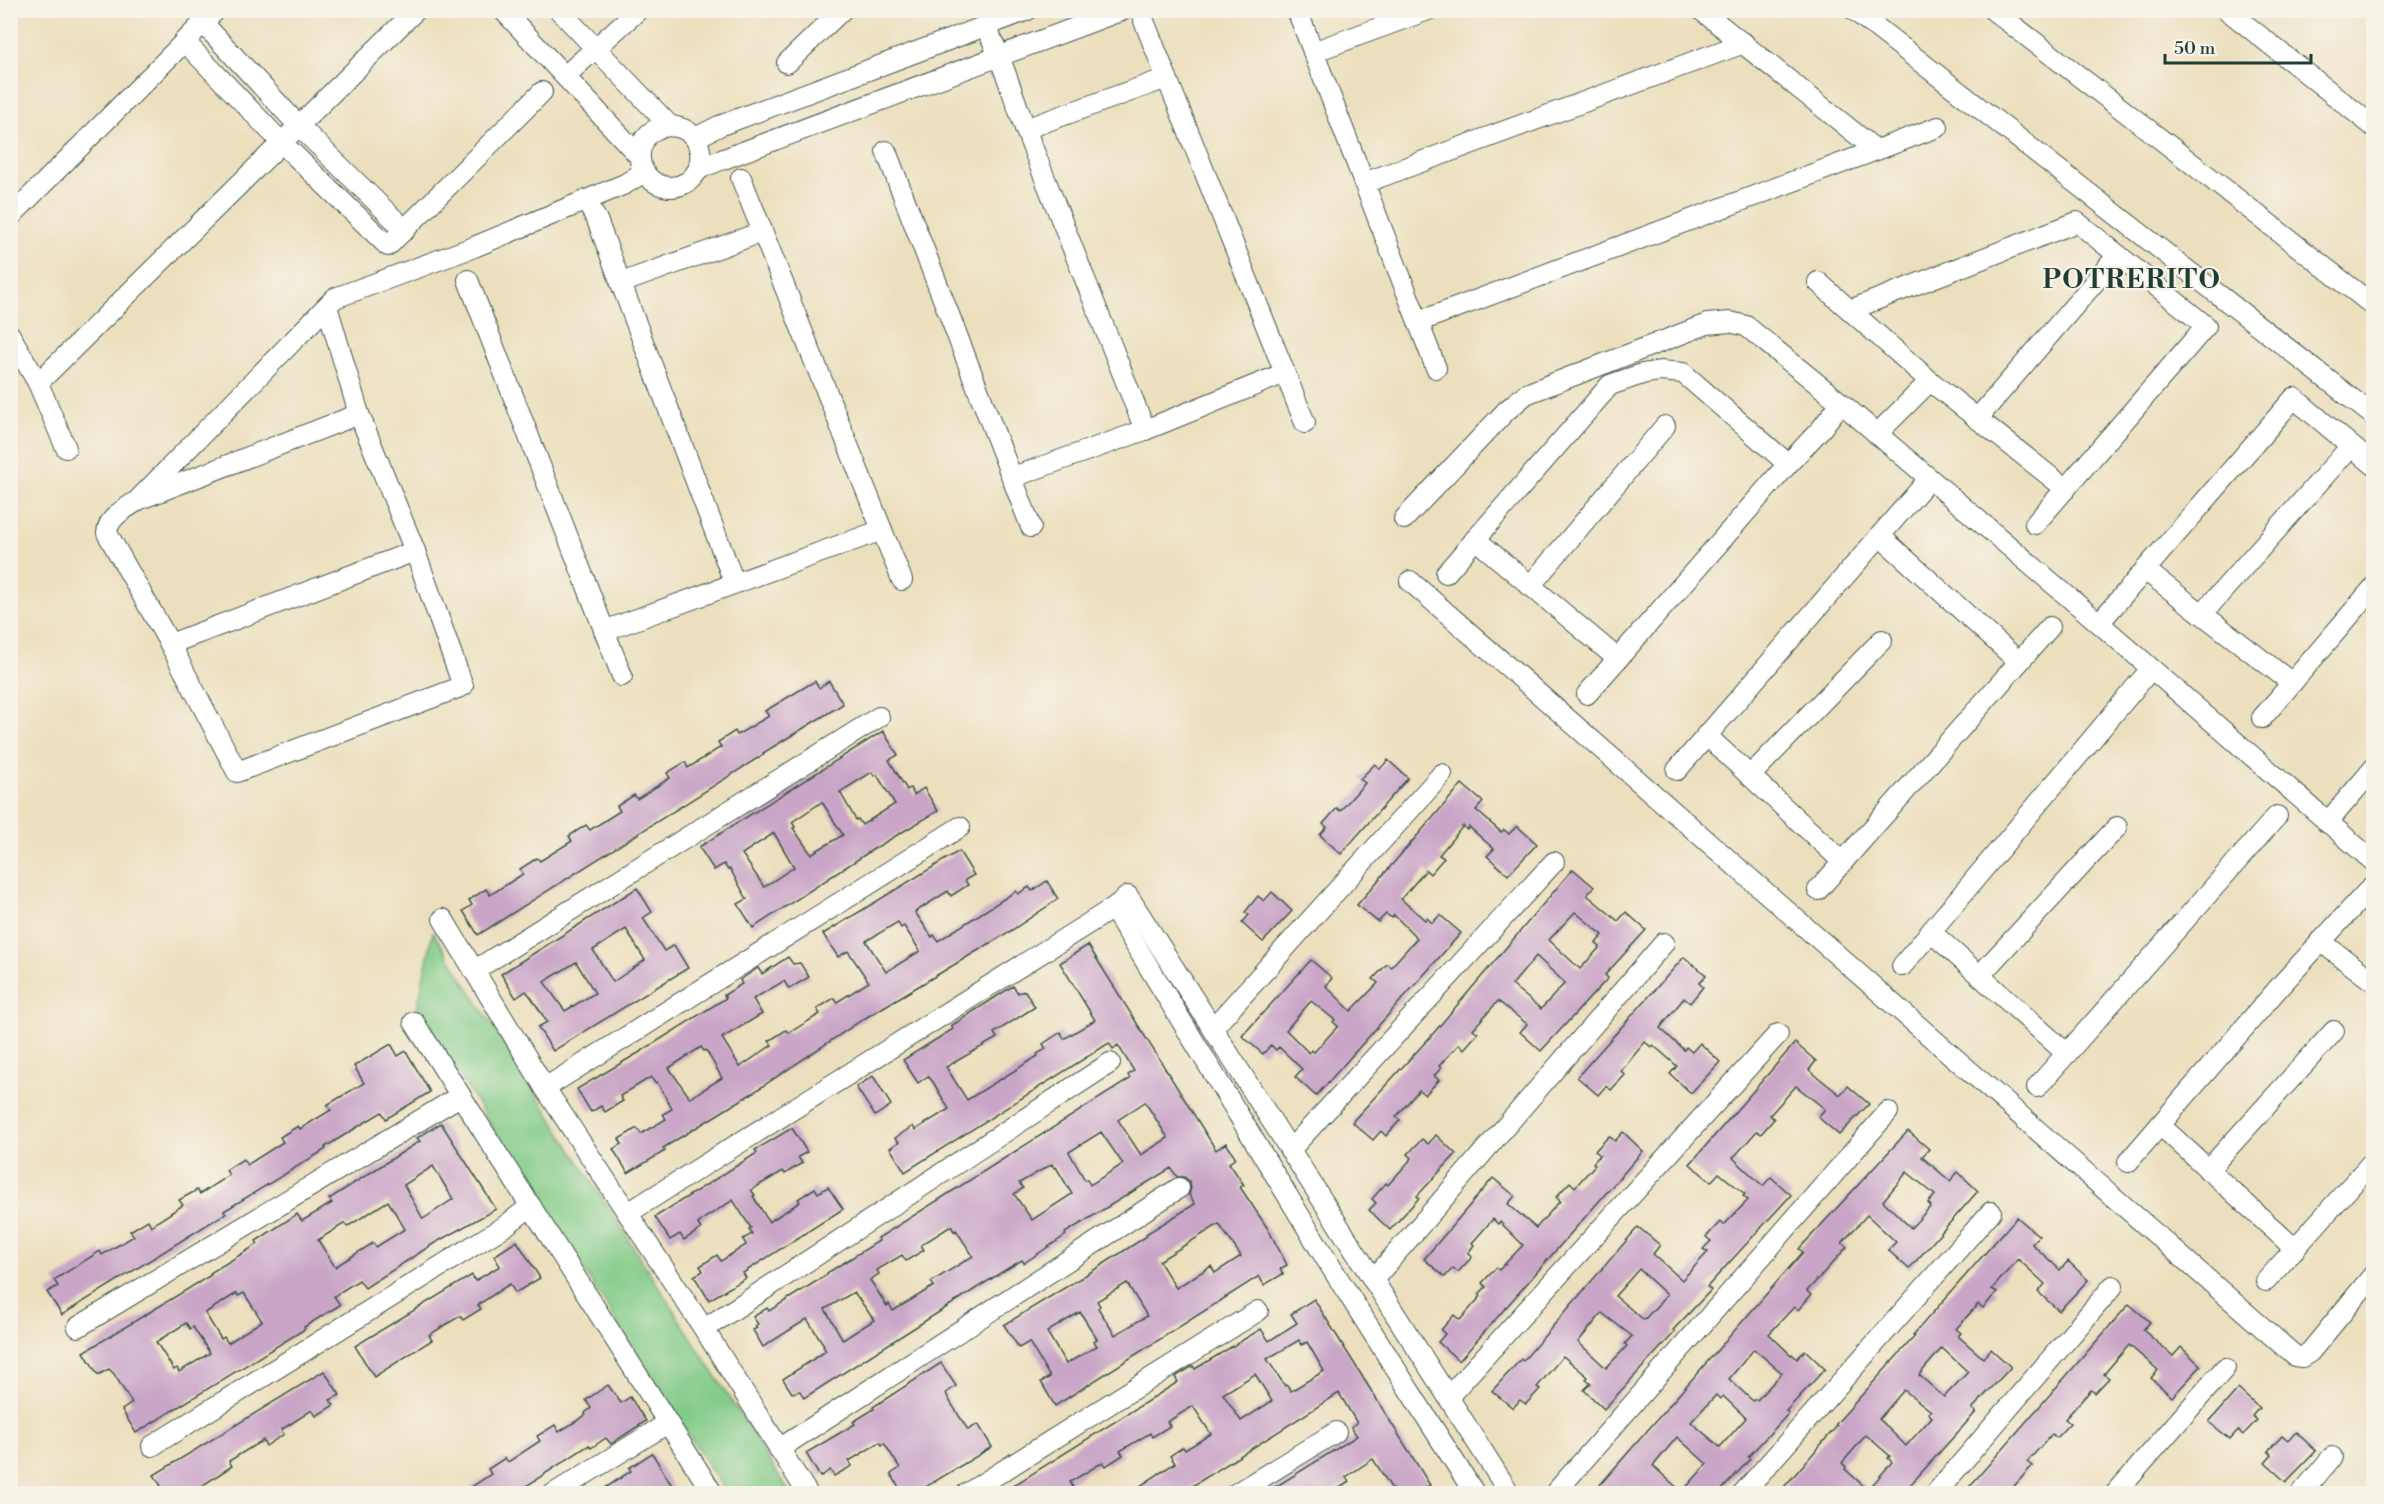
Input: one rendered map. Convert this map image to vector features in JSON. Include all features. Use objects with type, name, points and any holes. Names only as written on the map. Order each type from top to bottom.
[{"type":"street","points":[[38,383],[416,10]]},
{"type":"street","points":[[503,10],[565,76],[656,183],[671,187]]},
{"type":"street","points":[[560,10],[670,126]]},
{"type":"street","points":[[565,76],[638,10]]},
{"type":"street","points":[[787,63],[842,10]]},
{"type":"street","points":[[695,138],[730,122],[1028,10]]},
{"type":"street","points":[[327,306],[359,414],[415,551],[463,686],[237,772],[170,644],[106,533],[109,523],[115,516],[137,501],[327,306],[335,298],[474,247],[626,184],[671,187],[687,182],[698,170],[1123,10]]},
{"type":"street","points":[[1297,10],[1436,368]]},
{"type":"street","points":[[1313,52],[1428,10]]},
{"type":"street","points":[[1701,10],[1876,150]]},
{"type":"street","points":[[1854,10],[2373,416]]},
{"type":"street","points":[[1993,10],[2373,306]]},
{"type":"street","points":[[2227,10],[2373,127]]},
{"type":"street","points":[[10,217],[210,17],[299,126],[405,230]]},
{"type":"street","points":[[1144,21],[1305,423]]},
{"type":"street","points":[[986,27],[1001,57],[1025,129],[1145,430]]},
{"type":"street","points":[[184,41],[282,143],[388,246],[542,92]]},
{"type":"street","points":[[1364,183],[1744,43]]},
{"type":"street","points":[[1025,129],[1167,78]]},
{"type":"street","points":[[626,184],[642,165],[641,149],[649,135],[662,127],[684,129],[695,138],[701,153],[698,170]]},
{"type":"street","points":[[1418,322],[1938,127]]},
{"type":"street","points":[[886,151],[1031,527]]},
{"type":"street","points":[[741,178],[902,580]]},
{"type":"street","points":[[586,201],[597,220],[734,582]]},
{"type":"street","points":[[1850,310],[2078,222],[2206,326],[2035,524]]},
{"type":"street","points":[[621,284],[762,232]]},
{"type":"street","points":[[1977,419],[2118,255]]},
{"type":"street","points":[[468,280],[622,676]]},
{"type":"street","points":[[1818,282],[1930,381],[2066,489]]},
{"type":"street","points":[[1404,519],[1506,411],[1526,394],[1707,324],[1730,322],[1746,326],[1841,403],[2100,623],[2373,862]]},
{"type":"street","points":[[10,335],[38,383],[66,448]]},
{"type":"street","points":[[1446,573],[1610,385],[1642,374],[1660,371],[1683,374],[1788,464]]},
{"type":"street","points":[[1013,477],[1145,430],[1285,373]]},
{"type":"street","points":[[1877,434],[1930,381]]},
{"type":"street","points":[[2100,623],[2294,398],[2373,465]]},
{"type":"street","points":[[1587,694],[1821,429],[1841,403]]},
{"type":"street","points":[[137,501],[359,414]]},
{"type":"street","points":[[1530,586],[1665,426]]},
{"type":"street","points":[[2202,614],[2350,446]]},
{"type":"street","points":[[1677,770],[1929,479]]},
{"type":"street","points":[[604,631],[882,530]]},
{"type":"street","points":[[1880,536],[2019,662]]},
{"type":"street","points":[[1475,539],[1618,659]]},
{"type":"street","points":[[170,644],[415,551]]},
{"type":"street","points":[[2145,570],[2292,683]]},
{"type":"street","points":[[1410,581],[2295,1356],[2302,1357],[2310,1352],[2373,1274]]},
{"type":"street","points":[[2262,718],[2373,587]]},
{"type":"street","points":[[1818,890],[2050,627]]},
{"type":"street","points":[[1750,776],[1882,640]]},
{"type":"street","points":[[1902,966],[2151,670]]},
{"type":"street","points":[[475,970],[879,717]]},
{"type":"street","points":[[1706,735],[1843,862]]},
{"type":"street","points":[[2327,823],[2373,768]]},
{"type":"street","points":[[1213,1028],[1442,774]]},
{"type":"street","points":[[2037,1088],[2277,816]]},
{"type":"street","points":[[545,1088],[960,827]]},
{"type":"street","points":[[1980,975],[2117,827]]},
{"type":"street","points":[[1290,1150],[1554,862]]},
{"type":"street","points":[[2128,1162],[2320,941],[2373,884]]},
{"type":"street","points":[[628,1213],[1113,908],[1128,896],[1510,1494]]},
{"type":"street","points":[[1113,908],[1326,1258],[1474,1494]]},
{"type":"street","points":[[443,919],[545,1088],[704,1329],[808,1494]]},
{"type":"street","points":[[1931,932],[2067,1054]]},
{"type":"street","points":[[2320,941],[2373,982]]},
{"type":"street","points":[[1373,1280],[1664,943]]},
{"type":"street","points":[[414,1022],[713,1494]]},
{"type":"street","points":[[2208,1170],[2334,1030]]},
{"type":"street","points":[[1448,1397],[1778,1034]]},
{"type":"street","points":[[704,1329],[1110,1063]]},
{"type":"street","points":[[78,1327],[460,1096]]},
{"type":"street","points":[[1554,1494],[1888,1113]]},
{"type":"street","points":[[2160,1125],[2295,1249]]},
{"type":"street","points":[[2266,1281],[2373,1160]]},
{"type":"street","points":[[779,1449],[1179,1188]]},
{"type":"street","points":[[152,1446],[505,1226],[531,1206]]},
{"type":"street","points":[[1742,1494],[1990,1212]]},
{"type":"street","points":[[1326,1258],[1350,1243]]},
{"type":"street","points":[[1935,1494],[2113,1286]]},
{"type":"street","points":[[966,1494],[1258,1311]]},
{"type":"street","points":[[2115,1494],[2224,1368]]},
{"type":"street","points":[[553,1494],[668,1423]]},
{"type":"street","points":[[1235,1494],[1336,1432]]},
{"type":"street","points":[[2301,1494],[2332,1457]]},
{"type":"green space","points":[[433,932],[790,1493],[726,1493],[417,1009]]},
{"type":"building","points":[[815,681],[819,688],[829,681],[843,704],[478,935],[463,911],[472,905],[469,900],[486,889],[490,895],[523,874],[520,869],[537,858],[540,861],[572,841],[569,836],[586,825],[590,830],[620,811],[617,806],[634,795],[637,799],[670,778],[667,773],[685,762],[688,768],[721,747],[718,742],[735,731],[737,735],[769,716],[765,711]]},
{"type":"building","points":[[883,731],[898,755],[889,760],[907,790],[910,788],[914,795],[924,788],[938,811],[872,850],[753,928],[738,904],[747,899],[730,869],[728,870],[724,864],[714,870],[699,847]],"holes":[[[872,772],[874,776],[877,775],[895,804],[862,825],[858,819],[856,820],[840,792]],[[822,802],[843,835],[811,854],[793,828],[795,827],[792,822]],[[774,833],[794,867],[764,887],[742,854]]]},
{"type":"building","points":[[1388,760],[1408,778],[1341,854],[1320,835],[1327,827],[1323,824],[1337,808],[1340,811],[1365,783],[1360,779],[1375,764],[1380,769]]},
{"type":"building","points":[[1462,784],[1483,802],[1476,810],[1501,832],[1504,830],[1509,834],[1517,826],[1537,844],[1508,875],[1487,856],[1494,849],[1469,827],[1467,830],[1463,826],[1439,855],[1444,858],[1430,874],[1426,870],[1401,899],[1425,920],[1427,918],[1432,923],[1440,915],[1461,933],[1316,1096],[1295,1077],[1302,1069],[1279,1047],[1276,1050],[1271,1045],[1263,1054],[1242,1036],[1311,960],[1332,978],[1326,986],[1351,1011],[1378,983],[1373,979],[1387,964],[1391,967],[1417,938],[1394,915],[1392,918],[1386,914],[1378,922],[1357,905]],"holes":[[[1311,1001],[1335,1020],[1333,1022],[1338,1026],[1314,1052],[1311,1050],[1309,1053],[1286,1030]]]},
{"type":"building","points":[[959,851],[974,875],[965,880],[968,885],[951,896],[948,891],[915,912],[932,937],[934,935],[938,941],[1016,891],[1018,894],[1029,887],[1032,891],[1047,881],[1058,899],[1012,930],[862,1020],[751,1094],[663,1148],[665,1151],[628,1173],[613,1149],[622,1144],[619,1139],[637,1128],[641,1134],[666,1119],[663,1114],[672,1109],[657,1082],[655,1083],[651,1077],[620,1096],[623,1101],[605,1112],[601,1106],[591,1112],[577,1089],[726,998],[724,995],[742,984],[740,980],[758,968],[762,974],[788,957],[793,964],[800,963],[809,977],[789,989],[784,981],[753,999],[762,1014],[722,1038],[740,1067],[772,1045],[769,1041],[786,1030],[789,1033],[820,1014],[817,1009],[834,998],[837,1002],[869,982],[848,951],[838,957],[823,934]],"holes":[[[898,922],[901,928],[904,926],[920,951],[886,972],[866,941]],[[701,1047],[704,1051],[706,1050],[722,1078],[690,1098],[669,1068]]]},
{"type":"building","points":[[1573,869],[1594,887],[1587,895],[1612,916],[1618,921],[1626,912],[1646,930],[1605,975],[1608,978],[1541,1051],[1520,1032],[1527,1024],[1498,1001],[1473,1029],[1478,1033],[1464,1049],[1459,1044],[1439,1066],[1441,1068],[1434,1076],[1439,1080],[1425,1095],[1419,1090],[1396,1117],[1400,1120],[1386,1136],[1381,1131],[1373,1140],[1352,1122],[1431,1036]],"holes":[[[1575,912],[1603,935],[1596,943],[1600,947],[1580,969],[1549,940]],[[1536,956],[1565,983],[1541,1009],[1512,985]]]},
{"type":"building","points":[[637,888],[652,912],[643,918],[664,951],[674,945],[688,968],[553,1051],[538,1027],[547,1022],[531,997],[526,991],[516,998],[501,974]],"holes":[[[626,929],[645,960],[613,982],[593,950]],[[576,962],[595,993],[565,1011],[544,982]]]},
{"type":"building","points":[[1272,892],[1292,911],[1263,942],[1242,923],[1249,915],[1245,912],[1258,896],[1264,901]]},
{"type":"building","points":[[1088,945],[1216,1150],[1226,1143],[1236,1158],[1229,1163],[1244,1185],[1240,1187],[1268,1229],[1287,1265],[1280,1269],[1283,1274],[1264,1285],[1259,1276],[1055,1406],[1041,1382],[1050,1377],[1029,1342],[1019,1348],[1004,1325],[1195,1204],[1189,1195],[1191,1188],[1189,1181],[1184,1177],[1177,1177],[1171,1168],[1065,1233],[1066,1235],[1024,1263],[1022,1260],[1002,1272],[804,1398],[800,1391],[792,1393],[783,1379],[826,1351],[824,1345],[807,1319],[763,1347],[753,1330],[758,1324],[753,1317],[767,1308],[769,1311],[828,1274],[879,1241],[878,1238],[1130,1079],[1128,1075],[1134,1071],[1118,1045],[1113,1049],[1109,1043],[905,1172],[890,1148],[899,1142],[895,1138],[913,1126],[915,1130],[949,1109],[928,1076],[918,1083],[903,1060],[953,1029],[951,1026],[1013,986],[1018,993],[1025,991],[1035,1007],[994,1033],[997,1038],[946,1067],[967,1100],[1038,1056],[1037,1054],[1046,1049],[1043,1044],[1061,1032],[1064,1039],[1095,1020],[1060,963]],"holes":[[[1145,1102],[1168,1138],[1141,1155],[1118,1120]],[[1101,1132],[1123,1164],[1090,1185],[1087,1179],[1085,1180],[1069,1152]],[[1052,1164],[1072,1194],[1032,1220],[1014,1194],[1023,1188],[1019,1183]],[[1219,1224],[1241,1256],[1215,1273],[1211,1266],[1176,1288],[1159,1261]],[[951,1226],[973,1256],[931,1282],[934,1286],[893,1311],[889,1304],[887,1306],[870,1280],[879,1274],[877,1270],[902,1255],[906,1261],[924,1250],[921,1245]],[[1127,1283],[1147,1316],[1115,1335],[1098,1308],[1100,1306],[1097,1301]],[[854,1292],[874,1320],[843,1340],[825,1309]],[[1080,1312],[1097,1339],[1094,1341],[1097,1346],[1066,1364],[1047,1332]]]},
{"type":"building","points":[[1684,957],[1706,975],[1699,983],[1703,987],[1690,1003],[1684,998],[1660,1028],[1684,1050],[1686,1047],[1692,1052],[1700,1043],[1720,1062],[1691,1093],[1670,1074],[1677,1066],[1653,1045],[1651,1047],[1645,1042],[1621,1071],[1625,1075],[1611,1090],[1606,1086],[1598,1095],[1577,1077]]},
{"type":"building","points":[[1795,1043],[1816,1061],[1809,1070],[1840,1095],[1848,1086],[1869,1104],[1839,1135],[1818,1117],[1825,1109],[1796,1086],[1770,1115],[1774,1119],[1761,1134],[1757,1131],[1733,1158],[1763,1186],[1771,1177],[1791,1195],[1707,1287],[1711,1290],[1673,1330],[1675,1332],[1604,1409],[1584,1390],[1591,1383],[1586,1379],[1588,1377],[1563,1356],[1537,1387],[1540,1389],[1526,1404],[1520,1400],[1513,1408],[1492,1391],[1521,1359],[1523,1361],[1638,1227],[1660,1245],[1653,1254],[1682,1280],[1708,1252],[1703,1249],[1711,1241],[1706,1237],[1720,1222],[1724,1225],[1748,1200],[1743,1196],[1745,1194],[1719,1173],[1711,1182],[1690,1164]],"holes":[[[1639,1269],[1667,1295],[1644,1320],[1615,1296]],[[1602,1313],[1632,1336],[1625,1344],[1627,1346],[1606,1368],[1578,1342]]]},
{"type":"building","points":[[391,1044],[398,1056],[406,1051],[430,1092],[386,1119],[382,1112],[62,1315],[47,1292],[58,1286],[54,1280],[100,1251],[102,1255],[134,1236],[130,1231],[148,1220],[151,1226],[183,1205],[179,1200],[197,1190],[200,1194],[229,1175],[226,1170],[243,1159],[247,1165],[283,1142],[280,1137],[298,1126],[300,1129],[331,1110],[327,1105],[364,1083],[354,1066]]},
{"type":"building","points":[[873,1076],[891,1105],[875,1116],[856,1087]]},
{"type":"building","points":[[441,1123],[496,1209],[433,1244],[365,1288],[359,1280],[334,1296],[340,1305],[136,1433],[122,1410],[132,1403],[114,1374],[109,1369],[98,1375],[84,1352],[211,1275],[210,1273],[258,1244],[256,1241],[297,1214],[302,1221],[332,1203],[329,1199],[420,1141],[417,1138]],"holes":[[[433,1166],[453,1199],[423,1219],[404,1185]],[[388,1201],[405,1229],[376,1247],[373,1243],[335,1267],[318,1240],[345,1223],[347,1227]],[[237,1293],[238,1296],[244,1293],[262,1321],[228,1343],[224,1337],[221,1339],[205,1313]],[[186,1323],[190,1329],[193,1327],[210,1353],[179,1372],[177,1368],[174,1370],[156,1342]]]},
{"type":"building","points":[[792,1128],[807,1152],[798,1157],[802,1163],[785,1174],[783,1171],[751,1190],[769,1222],[800,1202],[798,1199],[815,1188],[818,1193],[828,1187],[843,1209],[743,1273],[746,1278],[709,1300],[694,1276],[703,1271],[700,1266],[717,1255],[721,1261],[746,1245],[743,1239],[752,1234],[749,1229],[751,1228],[733,1200],[706,1217],[698,1224],[701,1229],[684,1240],[680,1234],[670,1240],[655,1217],[757,1153],[755,1150]]},
{"type":"building","points":[[1908,1131],[1929,1149],[1922,1157],[1950,1181],[1958,1172],[1978,1191],[1909,1269],[1888,1250],[1896,1242],[1867,1215],[1842,1243],[1847,1247],[1807,1291],[1811,1295],[1798,1310],[1794,1307],[1769,1334],[1797,1359],[1805,1350],[1825,1369],[1786,1411],[1789,1413],[1748,1457],[1750,1459],[1718,1494],[1592,1494],[1803,1252],[1799,1249]],"holes":[[[1907,1172],[1935,1195],[1928,1203],[1931,1206],[1911,1228],[1883,1201]],[[1754,1349],[1782,1373],[1757,1400],[1753,1401],[1729,1379]],[[1716,1395],[1720,1399],[1723,1396],[1746,1418],[1720,1447],[1691,1422]],[[1677,1437],[1707,1464],[1682,1492],[1653,1466]]]},
{"type":"building","points":[[1623,1132],[1643,1151],[1459,1361],[1438,1342],[1445,1334],[1441,1330],[1454,1315],[1460,1320],[1481,1296],[1479,1294],[1486,1287],[1482,1283],[1496,1268],[1499,1270],[1523,1245],[1500,1222],[1498,1224],[1493,1219],[1472,1243],[1474,1245],[1468,1253],[1472,1257],[1458,1272],[1453,1268],[1445,1277],[1424,1259],[1493,1178],[1515,1196],[1508,1204],[1536,1228],[1560,1201],[1556,1197],[1570,1182],[1575,1187],[1595,1165],[1593,1163],[1600,1155],[1595,1151],[1609,1136],[1615,1141]]},
{"type":"building","points":[[1436,1135],[1456,1154],[1417,1196],[1419,1198],[1390,1230],[1369,1210],[1376,1203],[1372,1199],[1412,1158],[1408,1154],[1422,1139],[1428,1144]]},
{"type":"building","points":[[2017,1217],[2039,1236],[2032,1244],[2060,1270],[2068,1261],[2088,1280],[2059,1311],[2038,1292],[2045,1284],[2018,1259],[1992,1289],[1997,1292],[1983,1308],[1978,1304],[1956,1329],[1961,1333],[1958,1336],[1983,1358],[1991,1349],[2011,1367],[1972,1409],[1976,1412],[1902,1494],[1778,1494],[1837,1426],[1835,1425],[1915,1336],[1913,1335]],"holes":[[[1942,1348],[1968,1372],[1944,1397],[1919,1375]],[[1904,1390],[1931,1411],[1928,1413],[1932,1417],[1906,1446],[1879,1419]],[[1866,1435],[1890,1456],[1888,1458],[1892,1462],[1868,1490],[1845,1469],[1842,1463]]]},
{"type":"building","points":[[517,1241],[540,1278],[515,1293],[510,1284],[478,1305],[481,1309],[463,1320],[460,1316],[429,1335],[432,1340],[374,1377],[355,1346],[472,1275],[475,1281],[500,1266],[494,1256]]},
{"type":"building","points":[[1314,1299],[1430,1485],[1416,1494],[1395,1494],[1373,1459],[1346,1477],[1349,1482],[1330,1494],[1264,1494],[1357,1436],[1351,1427],[1357,1423],[1339,1393],[1180,1494],[1128,1494],[1175,1463],[1170,1456],[1183,1447],[1185,1450],[1211,1434],[1193,1406],[1167,1422],[1170,1426],[1152,1437],[1150,1433],[1120,1451],[1123,1455],[1106,1466],[1103,1462],[1070,1482],[1073,1487],[1063,1494],[1000,1494],[1178,1382],[1175,1377],[1193,1366],[1195,1369],[1261,1329],[1269,1341],[1297,1323],[1291,1314]],"holes":[[[1299,1340],[1302,1345],[1307,1342],[1324,1371],[1291,1391],[1267,1359]],[[1255,1374],[1272,1401],[1241,1421],[1223,1394]]]},
{"type":"building","points":[[2129,1304],[2150,1322],[2143,1330],[2173,1356],[2181,1347],[2201,1366],[2172,1397],[2151,1378],[2158,1370],[2129,1345],[2104,1374],[2109,1378],[2095,1393],[2091,1390],[2065,1419],[2070,1423],[2056,1438],[2052,1434],[2027,1462],[2032,1466],[2007,1494],[1963,1494]]},
{"type":"building","points":[[941,1363],[956,1386],[946,1393],[949,1400],[968,1430],[978,1424],[992,1447],[914,1494],[903,1494],[891,1474],[900,1468],[884,1443],[882,1445],[880,1442],[849,1461],[852,1466],[834,1476],[830,1470],[820,1477],[806,1453],[855,1424],[853,1422],[874,1409],[873,1407]]},
{"type":"building","points":[[324,1371],[340,1395],[330,1400],[334,1405],[316,1416],[312,1410],[281,1430],[284,1434],[266,1446],[263,1440],[229,1461],[232,1466],[200,1487],[204,1494],[166,1494],[154,1475]]},
{"type":"building","points":[[608,1385],[621,1403],[630,1397],[646,1421],[611,1444],[606,1438],[591,1448],[589,1445],[514,1494],[461,1494],[491,1474],[488,1469],[505,1458],[508,1462],[540,1441],[537,1436],[555,1425],[559,1432],[586,1415],[585,1413],[591,1408],[586,1400]]},
{"type":"building","points":[[2238,1389],[2259,1408],[2252,1416],[2257,1420],[2243,1435],[2238,1430],[2230,1439],[2209,1422]]},
{"type":"building","points":[[2296,1432],[2316,1451],[2286,1482],[2265,1463],[2272,1455],[2268,1451],[2282,1436],[2288,1441]]},
{"type":"building","points":[[652,1453],[677,1494],[596,1494],[631,1471],[629,1468]]},
{"type":"district","name":"POTRERITO","points":[[2132,279]]}]
